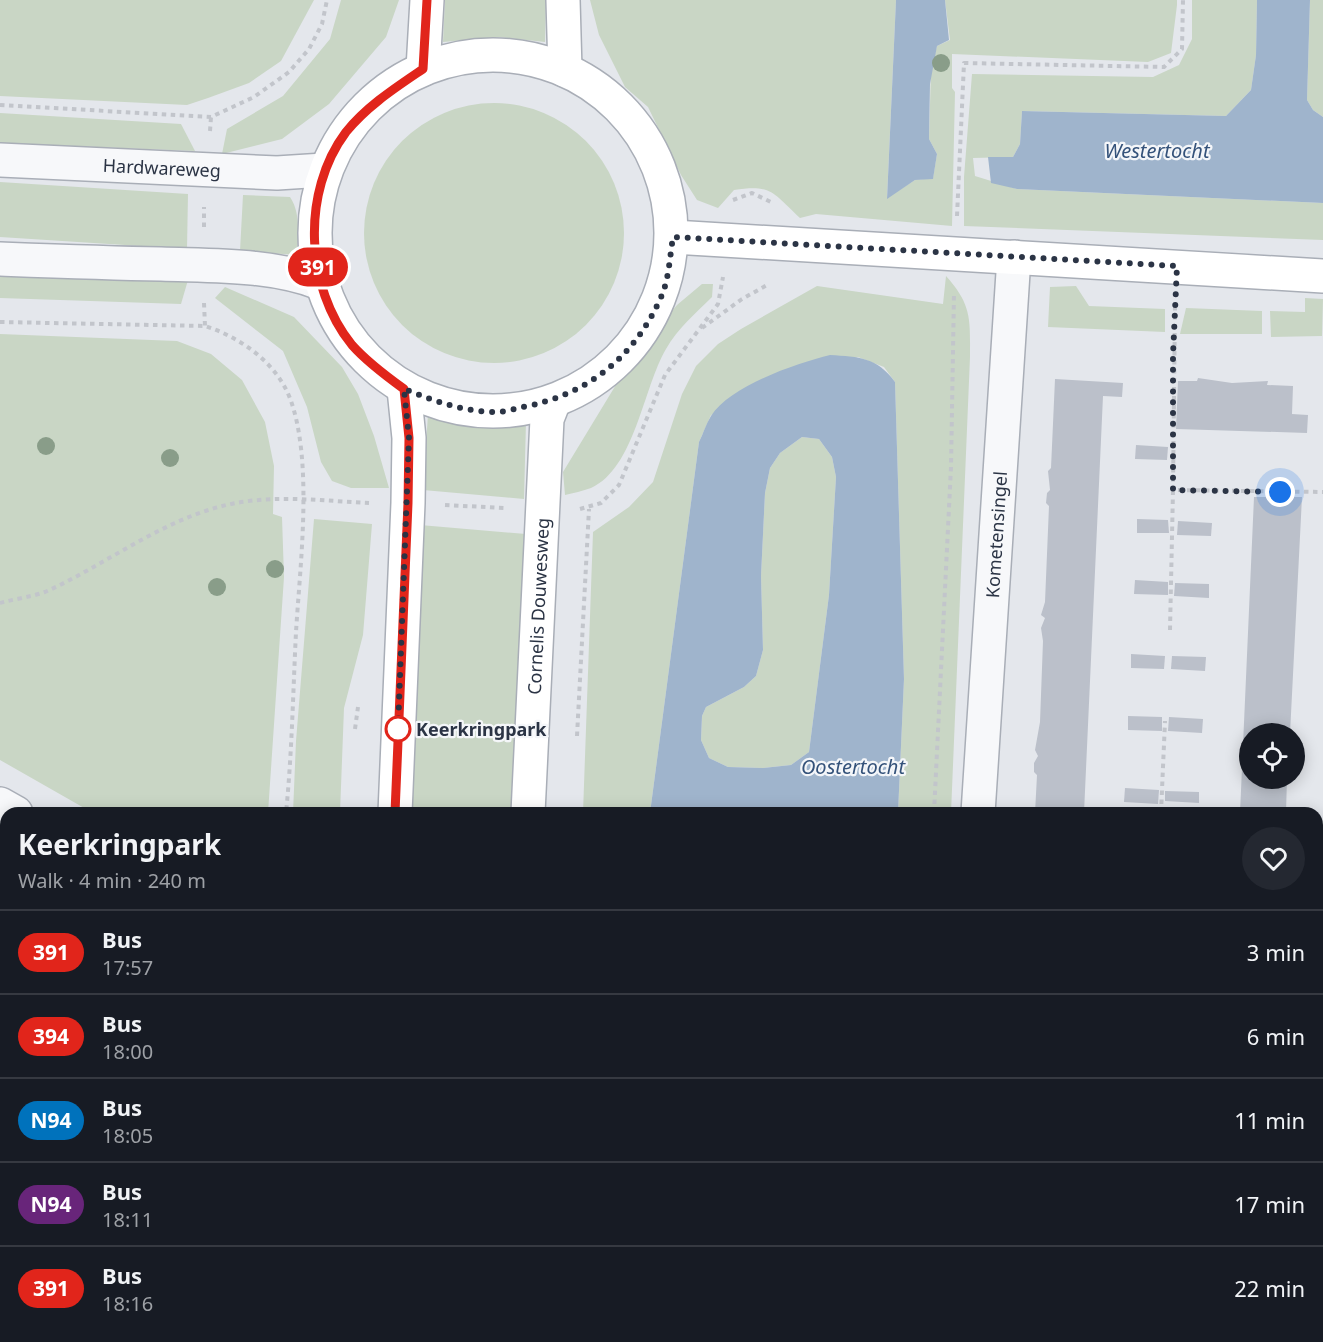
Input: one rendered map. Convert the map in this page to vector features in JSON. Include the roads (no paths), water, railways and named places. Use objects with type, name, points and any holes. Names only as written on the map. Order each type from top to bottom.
[{"type":"main road","points":[[423,69],[427,0]]},
{"type":"main road","points":[[563,0],[565,70]]},
{"type":"main road","points":[[504,52],[565,70],[593,82],[627,112],[653,149],[669,192],[673,237],[662,294],[635,344],[592,383],[554,401],[494,412],[448,406],[404,389],[376,369],[352,344],[333,315],[321,283],[313,226],[324,170],[346,133],[376,101],[423,69],[464,57],[504,52]]},
{"type":"main road","points":[[673,237],[955,240],[1014,257],[1323,276]]},
{"type":"main road","points":[[395,807],[408,492],[409,438],[404,389]]},
{"type":"main road","name":"Cornelis Douwesweg","points":[[528,807],[547,418],[554,401]]},
{"type":"street","name":"Hardwareweg","points":[[0,160],[205,171],[277,173],[324,170]]},
{"type":"street","name":"Kometensingel","points":[[978,807],[1014,257]]},
{"type":"street","points":[[0,260],[203,266],[272,271],[303,276],[321,283]]},
{"type":"water","points":[[896,0],[945,0],[949,40],[937,46],[930,84],[929,139],[937,154],[933,179],[915,180],[887,199]]},
{"type":"water","name":"Westertocht","points":[[1257,0],[1310,0],[1307,100],[1313,110],[1323,117],[1323,203],[1017,189],[991,183],[988,157],[1013,157],[1020,144],[1022,111],[1226,116],[1251,90],[1256,55]]},
{"type":"water","name":"Oostertocht","points":[[830,355],[850,357],[874,363],[895,382],[904,679],[898,807],[651,807],[699,442],[711,416],[720,405],[748,386],[783,370]],"holes":[[[802,437],[819,439],[832,457],[836,477],[829,595],[809,752],[791,765],[763,768],[728,767],[709,758],[701,740],[702,716],[706,707],[744,687],[756,676],[763,650],[761,576],[765,493],[770,468],[780,453]]]},
{"type":"place","name":"Keerkringpark","points":[[398,729]]}]
